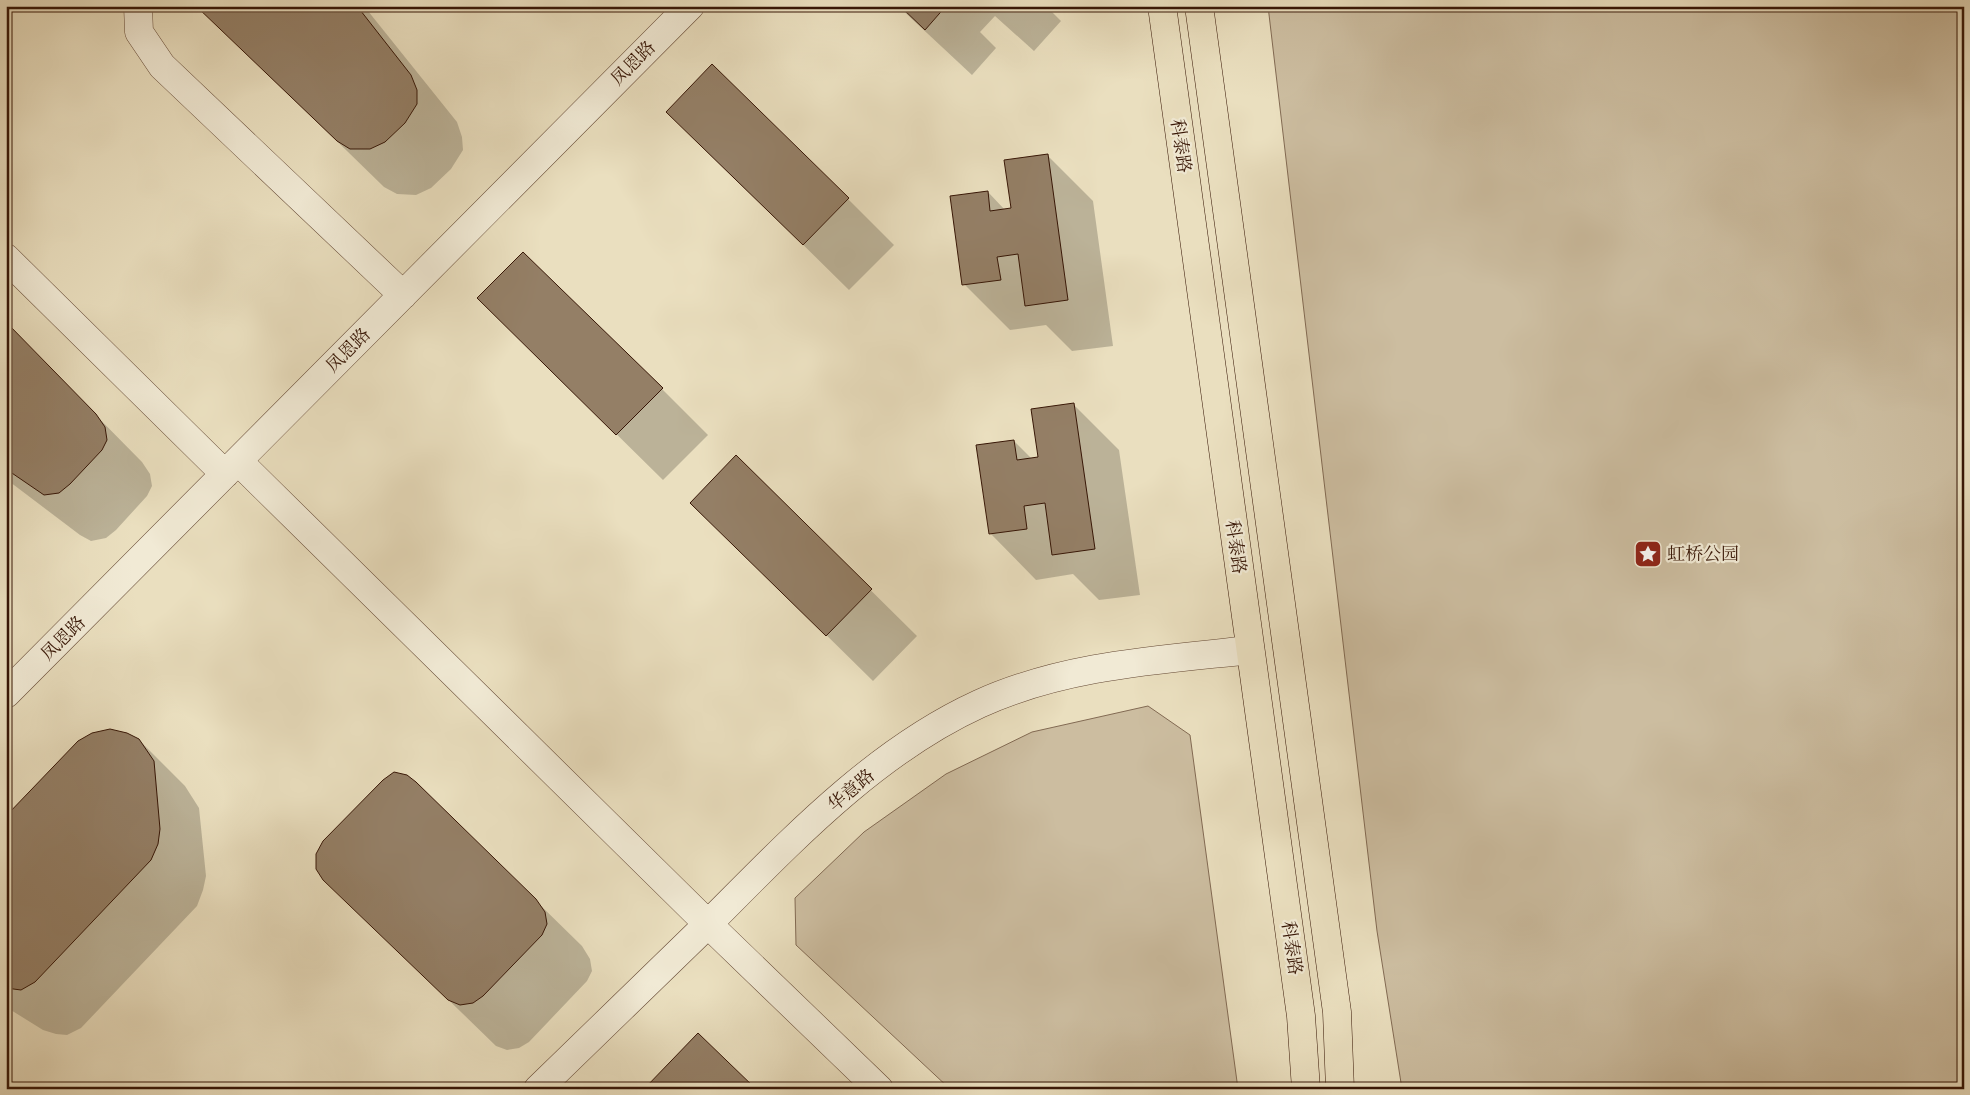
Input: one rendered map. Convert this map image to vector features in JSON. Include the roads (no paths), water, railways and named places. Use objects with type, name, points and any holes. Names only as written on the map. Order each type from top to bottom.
[{"type":"main road","name":"科泰路","points":[[1162,6],[1301,1016],[1306,1089]]},
{"type":"main road","name":"科泰路","points":[[1200,6],[1337,1012],[1340,1089]]},
{"type":"street","points":[[138,6],[139,32],[162,66],[403,295]]},
{"type":"street","name":"凤恩路","points":[[6,694],[690,6]]},
{"type":"street","points":[[6,258],[232,467],[879,1089]]},
{"type":"street","name":"华意路","points":[[538,1089],[807,828],[864,778],[925,732],[980,704],[1038,682],[1105,666],[1250,650]]},
{"type":"place","name":"虹桥公园","points":[[1648,554]]}]
